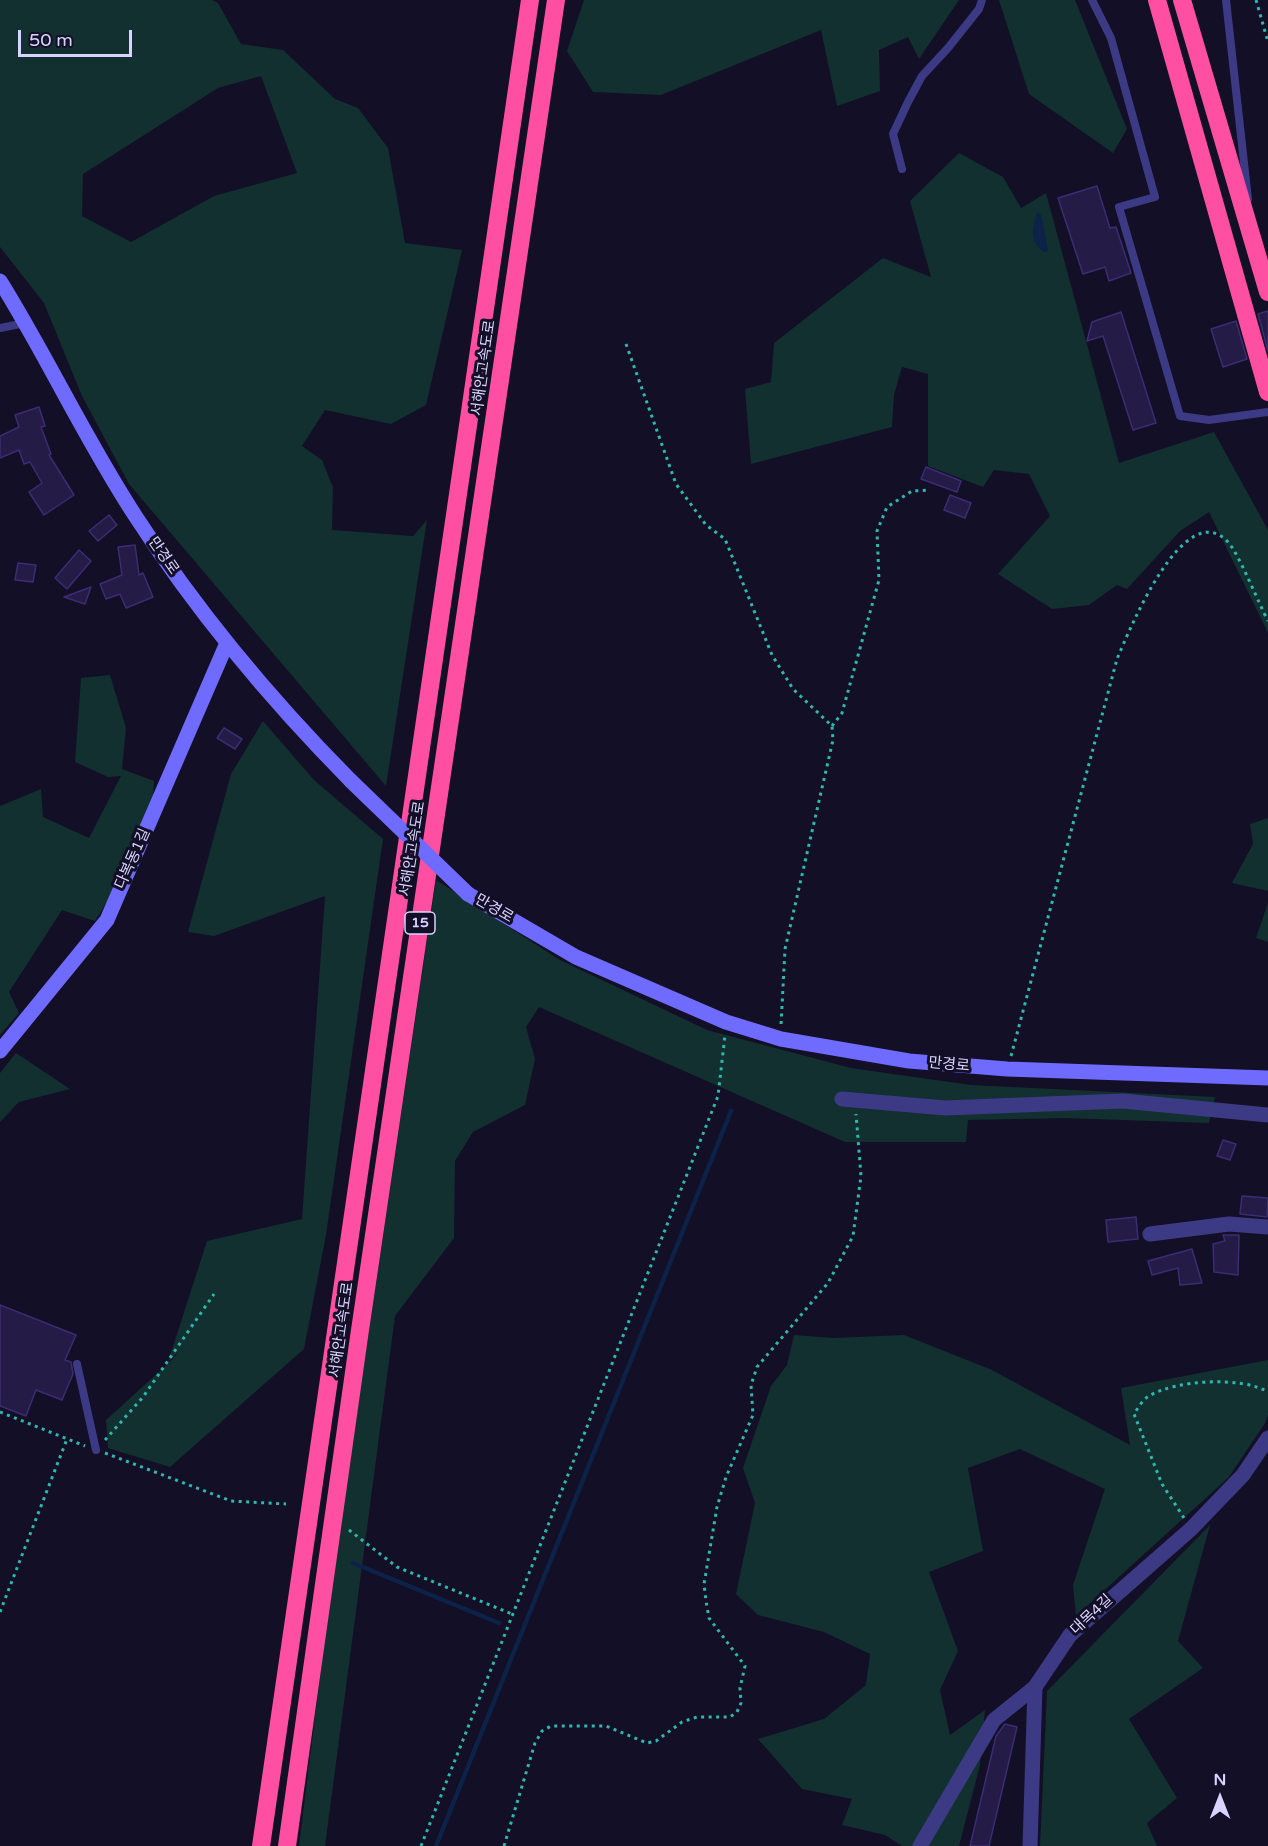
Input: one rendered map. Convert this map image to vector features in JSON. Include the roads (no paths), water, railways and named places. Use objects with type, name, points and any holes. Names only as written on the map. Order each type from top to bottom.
[{"type":"highway","name":"서해안고속도로","points":[[261,1846],[530,0]]},
{"type":"highway","name":"서해안고속도로","points":[[287,1846],[359,1337],[556,0]]},
{"type":"highway","points":[[547,59],[565,0]]},
{"type":"highway","points":[[1157,0],[1268,392]]},
{"type":"highway","points":[[1182,0],[1268,292]]},
{"type":"street","name":"만경로","points":[[0,281],[135,516],[227,643],[298,728],[468,894],[576,957],[726,1022],[781,1039],[909,1061],[1007,1069],[1268,1078]]},
{"type":"street","name":"다복동1길","points":[[0,1051],[107,920],[227,643]]},
{"type":"street","points":[[850,1099],[945,1108],[1124,1101],[1268,1115]]},
{"type":"street","points":[[1150,1234],[1229,1224],[1268,1227]]},
{"type":"street","name":"대목4길","points":[[1035,1687],[1070,1635],[1191,1529],[1243,1475],[1268,1438]]},
{"type":"street","points":[[920,1846],[994,1720],[1035,1687]]},
{"type":"street","points":[[1030,1846],[1035,1687]]},
{"type":"lane","points":[[902,169],[893,134],[908,102],[922,76],[979,9],[982,0]]},
{"type":"lane","points":[[1092,0],[1111,38],[1155,197],[1119,207],[1180,416],[1209,420],[1268,412]]},
{"type":"lane","points":[[1226,0],[1252,236]]},
{"type":"lane","points":[[0,328],[26,323]]},
{"type":"lane","points":[[76,1364],[96,1450]]},
{"type":"water","points":[[1037,212],[1041,214],[1048,250],[1046,253],[1034,240],[1033,230]]},
{"type":"waterway","points":[[436,1846],[731,1111]]},
{"type":"waterway","points":[[353,1563],[499,1623]]}]
